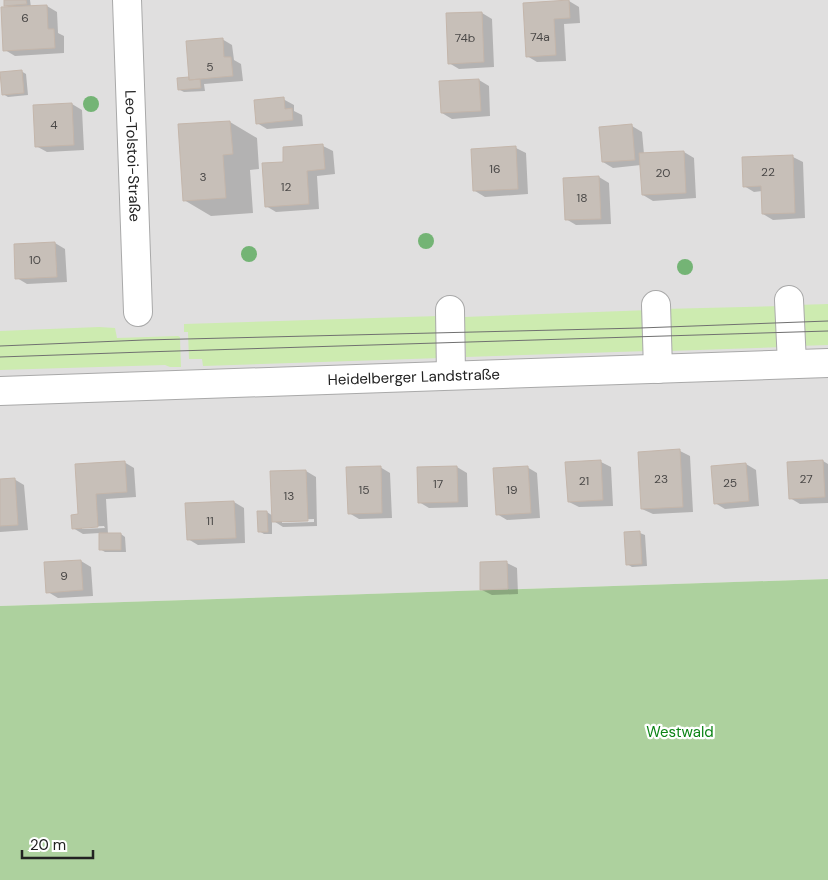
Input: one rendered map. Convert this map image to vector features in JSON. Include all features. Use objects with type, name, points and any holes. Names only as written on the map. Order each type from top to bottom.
[{"type":"street","name":"Leo-Tolstoi-Straße","points":[[128,0],[138,312]]},
{"type":"street","points":[[789,300],[792,364]]},
{"type":"street","points":[[656,305],[658,369]]},
{"type":"street","points":[[450,310],[451,375]]},
{"type":"street","name":"Heidelberger Landstraße","points":[[0,391],[828,363]]},
{"type":"shaded area","points":[[0,0],[828,0],[828,579],[0,606]]},
{"type":"green space","points":[[828,304],[828,345],[798,346],[796,305]]},
{"type":"green space","points":[[783,306],[783,347],[669,351],[663,309]]},
{"type":"green space","points":[[650,310],[648,351],[466,357],[464,317]]},
{"type":"green space","points":[[439,316],[441,358],[203,366],[202,359],[189,359],[188,332],[184,332],[184,324]]},
{"type":"green space","points":[[115,328],[117,338],[178,336],[180,337],[181,367],[165,365],[0,370],[0,331]]},
{"type":"green space","name":"Westwald","points":[[828,579],[828,880],[0,880],[0,606]]},
{"type":"building","points":[[4,0],[26,0],[27,4],[4,6]]},
{"type":"building","points":[[569,0],[570,18],[554,19],[556,55],[526,57],[523,3]]},
{"type":"building","points":[[47,5],[48,29],[54,29],[55,48],[3,51],[1,7]]},
{"type":"building","points":[[482,12],[484,62],[448,64],[446,13]]},
{"type":"building","points":[[223,38],[224,57],[231,57],[233,76],[189,80],[186,41]]},
{"type":"building","points":[[22,70],[24,93],[2,95],[0,72]]},
{"type":"building","points":[[189,77],[189,80],[200,79],[201,88],[178,90],[177,78]]},
{"type":"building","points":[[479,79],[481,111],[441,113],[439,81]]},
{"type":"building","points":[[284,97],[285,109],[292,108],[293,120],[256,124],[254,100]]},
{"type":"building","points":[[72,103],[74,145],[35,147],[33,105]]},
{"type":"building","points":[[230,121],[233,154],[223,155],[226,198],[183,201],[178,124]]},
{"type":"building","points":[[632,124],[635,160],[602,162],[599,127]]},
{"type":"building","points":[[323,144],[325,169],[307,171],[309,204],[265,207],[262,163],[283,162],[283,147]]},
{"type":"building","points":[[516,146],[518,189],[473,191],[471,149]]},
{"type":"building","points":[[684,151],[686,193],[642,195],[639,153]]},
{"type":"building","points":[[793,155],[795,213],[762,214],[761,186],[743,187],[742,157]]},
{"type":"building","points":[[599,176],[601,219],[565,220],[563,178]]},
{"type":"building","points":[[55,242],[57,277],[15,279],[14,244]]},
{"type":"building","points":[[680,449],[683,507],[641,509],[638,452]]},
{"type":"building","points":[[601,460],[603,500],[568,502],[565,462]]},
{"type":"building","points":[[823,460],[825,497],[789,499],[787,462]]},
{"type":"building","points":[[125,461],[127,492],[96,494],[98,527],[72,529],[71,515],[78,514],[75,464]]},
{"type":"building","points":[[746,463],[749,501],[714,504],[711,466]]},
{"type":"building","points":[[381,466],[382,513],[348,514],[346,467]]},
{"type":"building","points":[[457,466],[458,502],[418,503],[417,467]]},
{"type":"building","points":[[528,466],[531,513],[496,515],[493,468]]},
{"type":"building","points":[[306,470],[308,521],[272,522],[270,471]]},
{"type":"building","points":[[15,478],[18,525],[0,526],[0,479]]},
{"type":"building","points":[[234,501],[236,538],[187,540],[185,503]]},
{"type":"building","points":[[257,511],[267,511],[268,532],[258,532]]},
{"type":"building","points":[[640,531],[642,564],[626,565],[624,532]]},
{"type":"building","points":[[99,533],[121,533],[121,550],[99,550]]},
{"type":"building","points":[[81,560],[83,590],[46,593],[44,562]]},
{"type":"building","points":[[507,561],[508,589],[480,590],[480,562]]},
{"type":"tram line","points":[[0,346],[144,340],[640,328],[828,321]]},
{"type":"tram line","points":[[0,357],[828,331]]}]
